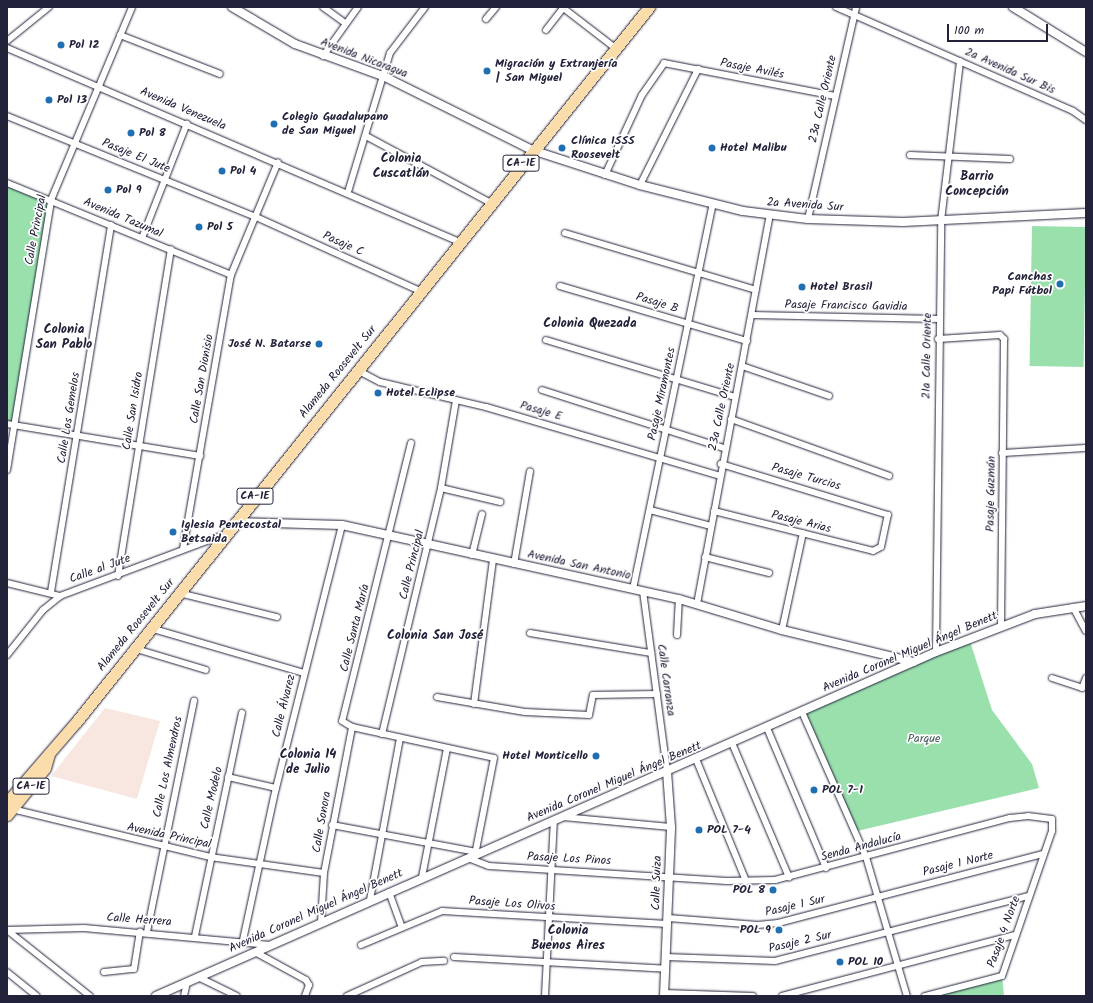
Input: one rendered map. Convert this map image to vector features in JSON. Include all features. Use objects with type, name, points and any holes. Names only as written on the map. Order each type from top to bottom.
[{"type":"highway","name":"Alameda Roosevelt Sur","points":[[9,809],[49,754],[133,648],[179,593],[223,535],[460,242],[532,150],[649,7]]},
{"type":"street","points":[[7,41],[49,7]]},
{"type":"street","name":"Calle Principal","points":[[7,470],[51,200],[98,84],[132,7]]},
{"type":"street","name":"Avenida Nicaragua","points":[[232,7],[295,44],[323,56],[383,76],[532,150]]},
{"type":"street","points":[[323,7],[345,23]]},
{"type":"street","points":[[323,56],[345,23],[358,7]]},
{"type":"street","points":[[425,7],[390,53],[348,192],[460,242]]},
{"type":"street","points":[[486,19],[496,7]]},
{"type":"street","name":"2a Avenida Sur Bis","points":[[836,7],[960,61],[1086,120]]},
{"type":"street","name":"23a Calle Oriente","points":[[808,219],[856,7]]},
{"type":"street","points":[[1013,7],[1086,52]]},
{"type":"street","points":[[546,30],[562,8],[615,48]]},
{"type":"street","points":[[120,35],[220,74]]},
{"type":"street","name":"Avenida Venezuela","points":[[7,48],[22,57],[98,84],[348,192]]},
{"type":"street","name":"21a Calle Oriente","points":[[936,652],[938,339],[941,221],[960,61]]},
{"type":"street","name":"Pasaje Avilés","points":[[605,175],[642,95],[664,62],[835,96]]},
{"type":"street","points":[[640,186],[698,69]]},
{"type":"street","name":"Pasaje El Jute","points":[[7,116],[256,217]]},
{"type":"street","points":[[142,238],[166,180],[187,123]]},
{"type":"street","points":[[366,136],[491,202]]},
{"type":"street","name":"2a Avenida Sur","points":[[532,150],[640,186],[713,204],[770,215],[808,219],[941,221],[1086,213]]},
{"type":"street","points":[[910,155],[1010,159]]},
{"type":"street","name":"Calle San Dionisio","points":[[183,549],[231,275],[278,162]]},
{"type":"street","name":"Avenida Tazumal","points":[[7,183],[171,249],[231,275]]},
{"type":"street","name":"Pasaje Miramontes","points":[[633,589],[713,204]]},
{"type":"street","name":"23a Calle Oriente","points":[[697,604],[724,448],[747,341],[770,215]]},
{"type":"street","name":"Pasaje C","points":[[256,217],[420,290]]},
{"type":"street","name":"Calle Los Gemelos","points":[[52,592],[111,225]]},
{"type":"street","points":[[566,233],[756,290]]},
{"type":"street","name":"Calle San Isidro","points":[[118,576],[171,249]]},
{"type":"street","name":"Pasaje B","points":[[560,286],[747,341]]},
{"type":"street","name":"Pasaje Francisco Gavidia","points":[[752,315],[939,319]]},
{"type":"street","name":"Pasaje Guzmán","points":[[938,339],[1003,336],[1004,364],[1000,625]]},
{"type":"street","points":[[546,340],[735,397]]},
{"type":"street","points":[[742,366],[829,396]]},
{"type":"street","name":"Pasaje E","points":[[356,370],[380,382],[456,400],[577,432],[660,460],[720,476]]},
{"type":"street","points":[[542,390],[724,448]]},
{"type":"street","name":"Calle Principal","points":[[382,734],[441,488],[456,400]]},
{"type":"street","points":[[731,419],[889,476]]},
{"type":"street","points":[[7,424],[200,456]]},
{"type":"street","points":[[389,535],[411,443]]},
{"type":"street","points":[[1002,453],[1086,448]]},
{"type":"street","name":"Pasaje Turcios","points":[[722,464],[885,511],[888,515],[881,547]]},
{"type":"street","points":[[514,564],[530,471]]},
{"type":"street","points":[[441,488],[500,502]]},
{"type":"street","points":[[650,510],[711,526]]},
{"type":"street","name":"Pasaje Arias","points":[[714,511],[873,551],[881,547]]},
{"type":"street","points":[[472,555],[482,514]]},
{"type":"street","name":"Avenida San Antonio","points":[[234,522],[342,525],[493,560],[679,599],[782,630],[913,662]]},
{"type":"street","name":"Calle Álvarez","points":[[243,940],[258,864],[276,788],[342,525]]},
{"type":"street","points":[[782,630],[803,533]]},
{"type":"street","name":"Calle al Jute","points":[[7,655],[42,610],[60,596],[118,576],[183,549],[223,535]]},
{"type":"street","name":"Calle Santa María","points":[[352,727],[345,725],[342,721],[389,535]]},
{"type":"street","points":[[705,557],[769,574]]},
{"type":"street","points":[[474,704],[493,560]]},
{"type":"street","points":[[7,583],[52,592],[60,596]]},
{"type":"street","name":"Calle Carranza","points":[[643,591],[668,771]]},
{"type":"street","points":[[179,593],[277,617]]},
{"type":"street","points":[[677,635],[679,599]]},
{"type":"street","name":"Avenida Coronel Miguel Ángel Benett","points":[[156,996],[422,876],[554,821],[1000,625],[1073,607],[1086,606]]},
{"type":"street","points":[[1073,607],[1086,630]]},
{"type":"street","points":[[150,628],[304,673]]},
{"type":"street","points":[[530,633],[651,653]]},
{"type":"street","points":[[133,648],[206,670]]},
{"type":"street","points":[[1052,678],[1082,688],[1086,678]]},
{"type":"street","points":[[437,697],[540,714],[589,715],[592,695],[657,694]]},
{"type":"street","name":"Calle Los Almendros","points":[[104,972],[134,969],[194,701]]},
{"type":"street","points":[[802,712],[866,858],[907,996]]},
{"type":"street","name":"Calle Modelo","points":[[195,936],[210,857],[242,713]]},
{"type":"street","points":[[352,727],[494,758],[473,855]]},
{"type":"street","name":"Calle Sonora","points":[[321,922],[324,873],[352,727]]},
{"type":"street","points":[[766,728],[826,868]]},
{"type":"street","points":[[370,900],[380,835],[400,738]]},
{"type":"street","points":[[732,743],[789,877]]},
{"type":"street","points":[[422,876],[447,748]]},
{"type":"street","points":[[696,759],[746,881]]},
{"type":"street","name":"Calle Suiza","points":[[664,995],[671,827],[668,771]]},
{"type":"street","points":[[228,777],[276,788]]},
{"type":"street","name":"Avenida Principal","points":[[9,809],[210,857],[324,873]]},
{"type":"street","points":[[563,816],[671,827]]},
{"type":"street","name":"Senda Andalucía","points":[[670,875],[746,881],[789,877],[866,858],[1010,818],[1042,816],[1054,823]]},
{"type":"street","points":[[545,996],[554,821]]},
{"type":"street","name":"Pasaje 4 Norte","points":[[925,996],[1002,976],[1014,935],[1054,823]]},
{"type":"street","name":"Pasaje Los Pinos","points":[[332,825],[428,844],[473,855],[489,866],[670,875]]},
{"type":"street","name":"Pasaje 1 Norte","points":[[878,896],[1043,854]]},
{"type":"street","points":[[389,892],[402,928]]},
{"type":"street","name":"Pasaje 1 Sur","points":[[668,921],[758,925],[778,923],[878,896]]},
{"type":"street","name":"Pasaje 2 Sur","points":[[666,957],[775,961],[1028,896]]},
{"type":"street","name":"Pasaje Los Olivos","points":[[361,945],[442,911],[550,918],[668,921]]},
{"type":"street","name":"Calle Herrera","points":[[7,930],[42,927],[143,931],[243,940],[270,945]]},
{"type":"street","points":[[7,930],[90,996]]},
{"type":"street","points":[[782,996],[1014,935]]},
{"type":"street","points":[[255,952],[306,980],[310,985],[305,996]]},
{"type":"street","points":[[454,957],[547,964],[666,969]]},
{"type":"street","points":[[347,996],[422,962],[444,961]]},
{"type":"street","points":[[7,972],[37,996]]},
{"type":"street","points":[[198,977],[237,996]]},
{"type":"street","points":[[184,996],[187,982]]},
{"type":"street","points":[[664,995],[753,996]]},
{"type":"shaded area","points":[[105,708],[160,721],[137,799],[51,776]]},
{"type":"green space","points":[[7,183],[51,200],[15,426],[7,424]]},
{"type":"green space","name":"Canchas Papi Fútbol","points":[[1032,226],[1086,227],[1084,367],[1030,366]]},
{"type":"green space","name":"Parque","points":[[969,638],[992,710],[1032,764],[1039,788],[853,832],[802,712]]},
{"type":"green space","points":[[1002,976],[1004,996],[925,996]]},
{"type":"place","name":"Pol 12","points":[[61,45]]},
{"type":"place","name":"Migración y Extranjería | San Miguel","points":[[487,71]]},
{"type":"place","name":"Pol 13","points":[[49,100]]},
{"type":"place","name":"Colegio Guadalupano de San Miguel","points":[[274,124]]},
{"type":"place","name":"Pol 8","points":[[131,133]]},
{"type":"place","name":"Clínica ISSS Roosevelt","points":[[562,148]]},
{"type":"place","name":"Hotel Malibu","points":[[712,148]]},
{"type":"place","name":"Pol 4","points":[[222,171]]},
{"type":"place","name":"Pol 9","points":[[108,190]]},
{"type":"place","name":"Pol 5","points":[[199,227]]},
{"type":"place","name":"Canchas Papi Fútbol","points":[[1060,284]]},
{"type":"place","name":"Hotel Brasil","points":[[802,287]]},
{"type":"place","name":"José N. Batarse","points":[[319,344]]},
{"type":"place","name":"Hotel Eclipse","points":[[378,393]]},
{"type":"place","name":"Iglesia Pentecostal Betsaida","points":[[173,532]]},
{"type":"place","name":"Hotel Monticello","points":[[596,756]]},
{"type":"place","name":"POL 7-1","points":[[814,790]]},
{"type":"place","name":"POL 7-4","points":[[699,830]]},
{"type":"place","name":"POL 8","points":[[773,890]]},
{"type":"place","name":"POL 9","points":[[779,930]]},
{"type":"place","name":"POL 10","points":[[840,962]]},
{"type":"district","name":"Colonia Cuscatlán","points":[[401,168]]},
{"type":"district","name":"Barrio Concepción","points":[[977,186]]},
{"type":"district","name":"Colonia Quezada","points":[[590,324]]},
{"type":"district","name":"Colonia San Pablo","points":[[64,338]]},
{"type":"district","name":"Colonia San José","points":[[435,636]]},
{"type":"district","name":"Colonia 14 de Julio","points":[[308,764]]},
{"type":"district","name":"Colonia Buenos Aires","points":[[568,940]]}]
